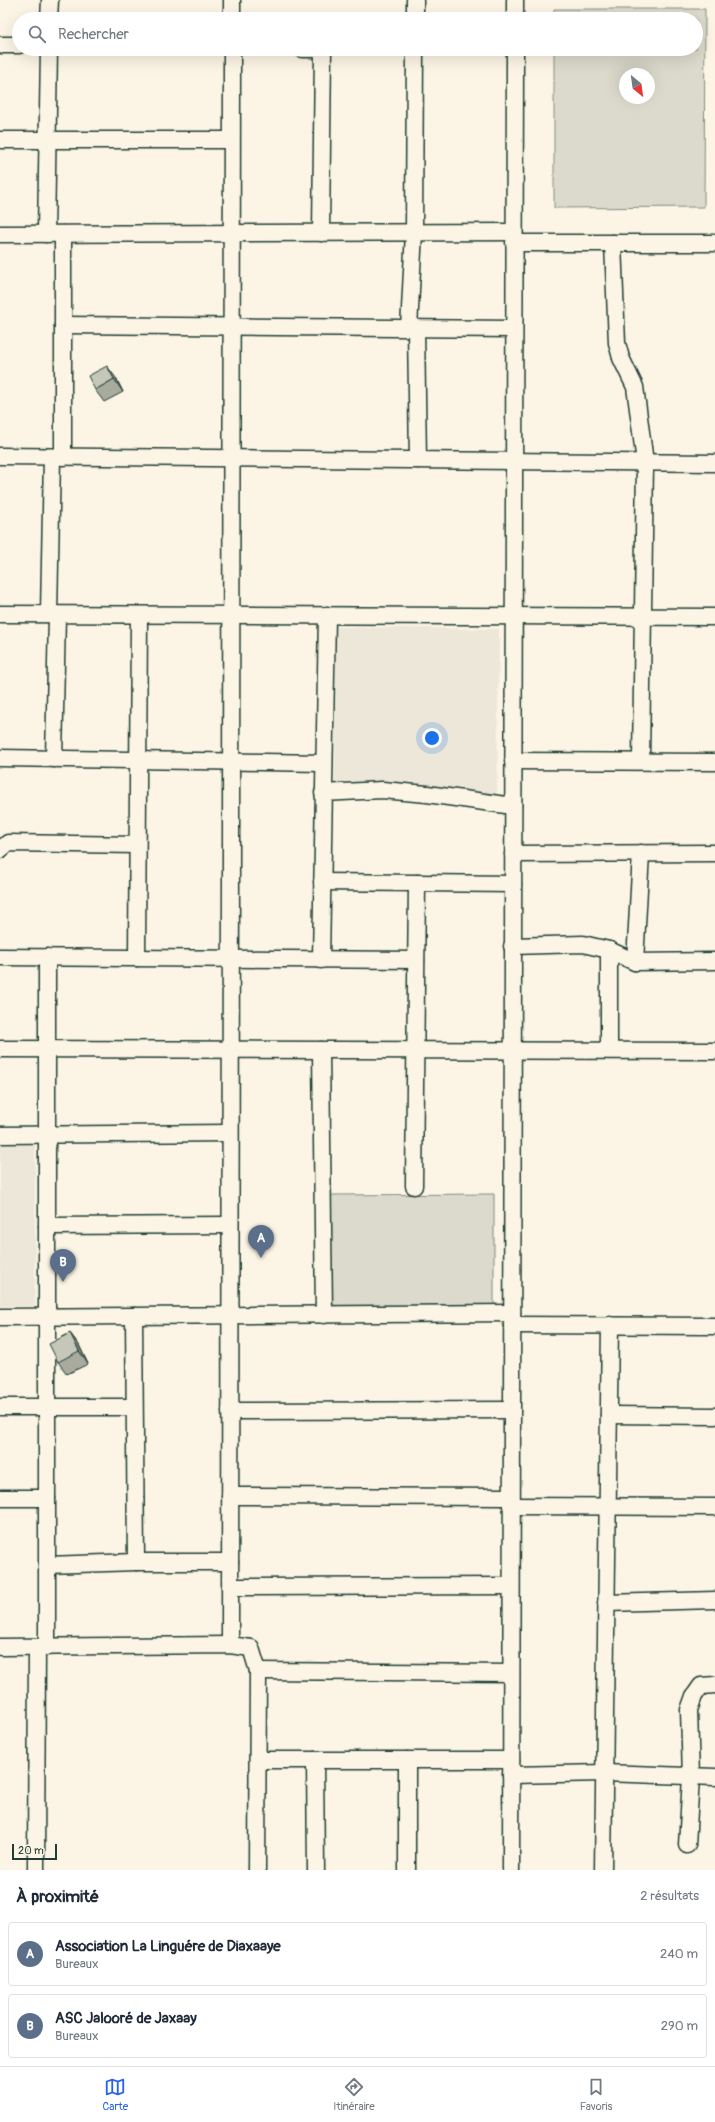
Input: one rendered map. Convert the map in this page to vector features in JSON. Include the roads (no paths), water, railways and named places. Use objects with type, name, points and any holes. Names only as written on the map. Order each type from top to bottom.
[{"type":"street","points":[[49,12],[50,0]]},
{"type":"street","points":[[232,0],[232,12]]},
{"type":"street","points":[[415,0],[415,12]]},
{"type":"street","points":[[515,0],[515,12]]},
{"type":"street","points":[[0,45],[12,45]]},
{"type":"street","points":[[46,234],[49,56]]},
{"type":"street","points":[[230,1645],[232,56]]},
{"type":"street","points":[[321,233],[323,56]]},
{"type":"street","points":[[415,56],[412,328],[418,460]]},
{"type":"street","points":[[511,1870],[515,56]]},
{"type":"street","points":[[0,140],[231,140]]},
{"type":"street","points":[[0,234],[414,232],[613,244],[715,244]]},
{"type":"street","points":[[54,759],[53,615],[63,326],[63,234]]},
{"type":"street","points":[[613,244],[617,343],[621,358],[636,387],[645,462],[641,760]]},
{"type":"street","points":[[63,326],[514,329]]},
{"type":"street","points":[[0,456],[715,463]]},
{"type":"street","points":[[0,614],[715,617]]},
{"type":"street","points":[[137,958],[139,615]]},
{"type":"street","points":[[321,960],[323,763],[327,615]]},
{"type":"street","points":[[0,758],[323,763]]},
{"type":"street","points":[[513,761],[641,760],[715,762]]},
{"type":"street","points":[[323,794],[382,790],[427,794],[513,806]]},
{"type":"street","points":[[0,850],[8,843],[138,845]]},
{"type":"street","points":[[635,962],[641,853]]},
{"type":"street","points":[[513,854],[715,853]]},
{"type":"street","points":[[322,882],[513,884]]},
{"type":"street","points":[[414,1186],[417,883]]},
{"type":"street","points":[[512,946],[583,944],[609,950],[635,962],[715,961]]},
{"type":"street","points":[[609,950],[609,1050]]},
{"type":"street","points":[[0,957],[416,960]]},
{"type":"street","points":[[36,1870],[42,1647],[47,1565],[47,957]]},
{"type":"street","points":[[0,1049],[715,1051]]},
{"type":"street","points":[[321,1050],[324,1315]]},
{"type":"street","points":[[0,1135],[230,1133]]},
{"type":"street","points":[[47,1226],[230,1225]]},
{"type":"street","points":[[0,1317],[324,1315],[512,1319],[610,1325],[715,1326]]},
{"type":"street","points":[[134,1316],[136,1562]]},
{"type":"street","points":[[603,1870],[610,1325]]},
{"type":"street","points":[[0,1407],[134,1407]]},
{"type":"street","points":[[230,1411],[512,1410]]},
{"type":"street","points":[[609,1415],[715,1416]]},
{"type":"street","points":[[230,1496],[511,1502],[608,1506],[715,1507]]},
{"type":"street","points":[[0,1498],[47,1498]]},
{"type":"street","points":[[47,1565],[136,1562],[230,1562]]},
{"type":"street","points":[[230,1587],[511,1586]]},
{"type":"street","points":[[606,1603],[715,1600]]},
{"type":"street","points":[[0,1647],[230,1645],[251,1648],[258,1671],[257,1870]]},
{"type":"street","points":[[258,1671],[511,1673]]},
{"type":"street","points":[[686,1845],[691,1777],[689,1710],[694,1696],[701,1686],[715,1685]]},
{"type":"street","points":[[258,1760],[407,1760],[604,1774],[715,1777]]},
{"type":"street","points":[[315,1760],[316,1870]]},
{"type":"street","points":[[407,1760],[407,1870]]},
{"type":"place","name":"Association La Linguére de Diaxaaye","points":[[261,1258]]},
{"type":"place","name":"ASC Jalooré de Jaxaay","points":[[63,1282]]}]
